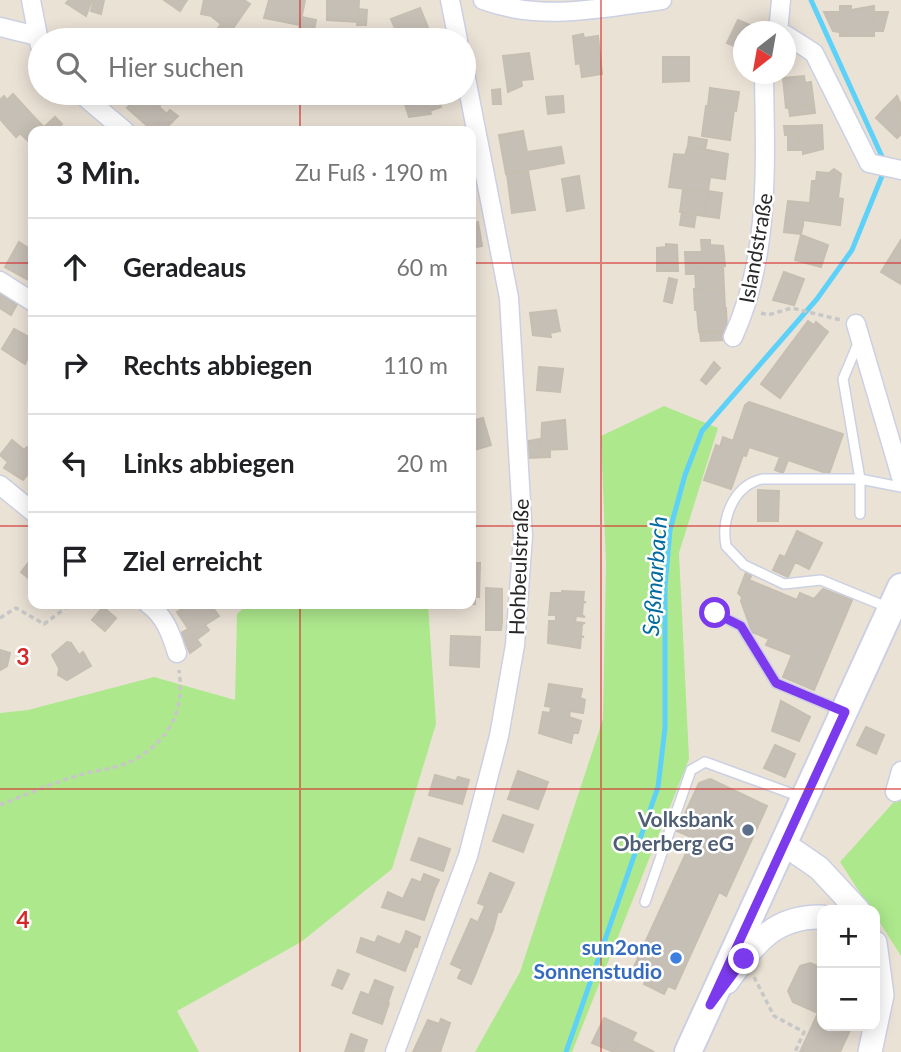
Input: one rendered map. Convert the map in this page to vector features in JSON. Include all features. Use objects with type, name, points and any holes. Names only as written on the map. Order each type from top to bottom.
[{"type":"main road","points":[[688,1052],[896,608]]},
{"type":"street","points":[[32,0],[36,28]]},
{"type":"street","points":[[450,0],[456,28]]},
{"type":"street","points":[[483,0],[503,8],[553,14],[662,0]]},
{"type":"street","points":[[780,21],[781,0]]},
{"type":"street","points":[[0,27],[28,37]]},
{"type":"street","points":[[796,41],[814,53],[869,163],[901,170]]},
{"type":"street","name":"Islandstraße","points":[[733,337],[746,307],[766,196],[764,84]]},
{"type":"street","points":[[94,105],[119,126]]},
{"type":"street","name":"Hohbeulstraße","points":[[471,105],[475,126]]},
{"type":"street","name":"Hohbeulstraße","points":[[395,1052],[468,856],[499,736],[515,645],[522,550],[509,298],[476,129]]},
{"type":"street","points":[[0,281],[28,299]]},
{"type":"street","points":[[858,332],[901,477]]},
{"type":"street","points":[[0,485],[28,508]]},
{"type":"street","points":[[156,609],[169,630],[177,653]]},
{"type":"street","points":[[895,792],[901,771]]},
{"type":"street","points":[[785,844],[819,868],[853,905]]},
{"type":"street","points":[[710,1005],[765,935],[786,921],[817,918]]},
{"type":"street","points":[[870,1052],[881,1004],[878,968]]},
{"type":"lane","points":[[858,332],[843,379],[860,479],[860,514]]},
{"type":"lane","points":[[896,608],[821,580],[784,584],[744,565],[726,546],[725,521],[739,492],[750,482],[860,479],[901,487]]},
{"type":"lane","points":[[715,613],[741,626],[776,683],[845,712]]},
{"type":"lane","points":[[645,902],[691,770],[705,762],[806,799]]},
{"type":"path","points":[[746,307],[768,316],[792,308],[818,314],[858,332]]},
{"type":"path","points":[[0,618],[16,608],[44,624],[64,609]]},
{"type":"path","points":[[0,805],[77,775],[133,760],[164,735],[183,695],[177,653]]},
{"type":"path","points":[[744,959],[774,1016],[804,1032],[795,1052]]},
{"type":"green space","points":[[664,406],[718,428],[679,553],[689,759],[572,1052],[475,1052],[520,972],[603,719],[606,563],[601,436]]},
{"type":"green space","points":[[242,609],[428,609],[436,724],[392,869],[301,942],[177,1011],[199,1052],[0,1052],[0,713],[28,710],[154,677],[235,700],[237,614]]},
{"type":"green space","points":[[901,794],[901,956],[880,923],[880,905],[868,905],[840,862]]},
{"type":"building","points":[[69,0],[92,0],[86,16],[66,3]]},
{"type":"building","points":[[94,0],[104,0],[101,14],[91,11]]},
{"type":"building","points":[[164,0],[187,0],[180,11]]},
{"type":"building","points":[[204,0],[222,0],[211,16],[201,14]]},
{"type":"building","points":[[222,0],[244,0],[250,4],[233,28],[218,28],[221,24],[211,16]]},
{"type":"building","points":[[269,0],[305,0],[300,25],[264,18]]},
{"type":"building","points":[[327,0],[359,0],[358,22],[327,20]]},
{"type":"building","points":[[840,6],[851,6],[851,10],[874,6],[874,36],[840,36]]},
{"type":"building","points":[[420,8],[428,28],[395,28],[391,19]]},
{"type":"building","points":[[358,9],[367,10],[366,25],[357,25]]},
{"type":"building","points":[[824,12],[840,12],[840,32],[833,31]]},
{"type":"building","points":[[874,12],[888,12],[883,31],[875,31]]},
{"type":"building","points":[[302,17],[316,20],[314,28],[299,28]]},
{"type":"building","points":[[733,30],[733,45],[727,43]]},
{"type":"building","points":[[583,34],[584,38],[598,36],[602,74],[582,77],[580,63],[576,64],[573,36]]},
{"type":"building","points":[[529,53],[533,79],[521,80],[522,86],[508,92],[503,56]]},
{"type":"building","points":[[663,57],[689,57],[689,81],[663,82]]},
{"type":"building","points":[[804,76],[805,83],[811,82],[814,105],[786,108],[784,84],[796,84],[796,77]]},
{"type":"building","points":[[710,88],[739,92],[736,111],[708,106]]},
{"type":"building","points":[[500,89],[501,104],[493,104],[492,90]]},
{"type":"building","points":[[13,94],[36,119],[16,137],[0,119],[0,100],[4,96],[7,100]]},
{"type":"building","points":[[563,96],[564,112],[548,114],[546,97]]},
{"type":"building","points":[[897,96],[901,105],[889,117],[883,110]]},
{"type":"building","points":[[130,105],[161,105],[159,107],[167,114],[156,126],[147,126],[127,108]]},
{"type":"building","points":[[405,105],[441,107],[430,111],[431,114],[409,117]]},
{"type":"building","points":[[814,105],[815,113],[790,116],[789,108]]},
{"type":"building","points":[[901,105],[901,134],[897,138],[876,118],[883,110],[889,117]]},
{"type":"building","points":[[706,106],[734,110],[730,140],[702,136]]},
{"type":"building","points":[[170,110],[178,116],[168,126],[156,125]]},
{"type":"building","points":[[55,117],[62,124],[60,126],[45,126]]},
{"type":"building","points":[[36,119],[43,126],[28,126]]},
{"type":"building","points":[[822,125],[823,149],[803,154],[803,150],[799,150],[799,126]]},
{"type":"building","points":[[28,126],[28,141],[20,133]]},
{"type":"building","points":[[784,126],[799,126],[799,134],[785,135]]},
{"type":"building","points":[[523,131],[527,152],[561,147],[564,163],[506,174],[499,135]]},
{"type":"building","points":[[799,134],[799,150],[788,150],[788,135]]},
{"type":"building","points":[[689,137],[707,140],[705,149],[688,146]]},
{"type":"building","points":[[688,146],[728,154],[725,179],[710,177],[708,192],[669,187],[674,154],[685,155]]},
{"type":"building","points":[[834,169],[841,174],[838,198],[843,199],[840,225],[803,220],[803,225],[785,223],[788,201],[810,203],[812,181],[816,181],[817,172],[829,173]]},
{"type":"building","points":[[528,171],[535,210],[512,213],[507,174]]},
{"type":"building","points":[[579,176],[584,208],[567,211],[562,179]]},
{"type":"building","points":[[683,189],[708,192],[704,216],[680,212]]},
{"type":"building","points":[[708,191],[722,193],[719,218],[704,216]]},
{"type":"building","points":[[682,212],[696,214],[694,227],[680,225]]},
{"type":"building","points":[[476,223],[482,246],[476,247]]},
{"type":"building","points":[[785,223],[803,225],[801,234],[784,232]]},
{"type":"building","points":[[801,235],[828,245],[821,267],[795,260]]},
{"type":"building","points":[[701,240],[710,240],[710,245],[723,246],[725,266],[695,268],[695,274],[686,274],[685,252],[702,252]]},
{"type":"building","points":[[901,240],[901,284],[881,272]]},
{"type":"building","points":[[19,242],[28,248],[28,280],[5,267]]},
{"type":"building","points":[[666,244],[677,245],[678,271],[657,271],[657,248],[666,247]]},
{"type":"building","points":[[723,266],[724,288],[696,289],[695,268]]},
{"type":"building","points":[[784,272],[804,279],[794,305],[773,300]]},
{"type":"building","points":[[669,278],[677,280],[672,303],[664,301]]},
{"type":"building","points":[[724,288],[725,308],[695,310],[694,289]]},
{"type":"building","points":[[0,294],[17,304],[11,315],[0,308]]},
{"type":"building","points":[[726,308],[727,331],[699,332],[697,310]]},
{"type":"building","points":[[556,310],[560,331],[550,333],[551,337],[533,335],[530,313]]},
{"type":"building","points":[[808,321],[814,325],[816,322],[828,332],[780,398],[761,384]]},
{"type":"building","points":[[14,329],[28,336],[28,358],[25,364],[2,349]]},
{"type":"building","points":[[726,331],[726,340],[701,341],[700,333]]},
{"type":"building","points":[[714,362],[720,368],[706,384],[701,380]]},
{"type":"building","points":[[539,367],[563,369],[560,392],[537,390]]},
{"type":"building","points":[[749,402],[843,434],[829,474],[788,460],[783,473],[775,470],[780,457],[749,447],[746,456],[743,455],[731,489],[704,480],[716,445],[720,447],[723,437],[733,441],[745,405]]},
{"type":"building","points":[[483,418],[491,445],[476,450],[476,420]]},
{"type":"building","points":[[565,420],[567,449],[541,450],[542,423]]},
{"type":"building","points":[[540,439],[541,450],[550,449],[550,457],[528,458],[528,441]]},
{"type":"building","points":[[12,440],[24,450],[28,448],[28,474],[23,480],[4,468],[8,462],[0,455]]},
{"type":"building","points":[[758,490],[779,491],[778,521],[758,521]]},
{"type":"building","points":[[797,531],[822,543],[809,569],[785,557]]},
{"type":"building","points":[[780,555],[795,562],[788,577],[773,570]]},
{"type":"building","points":[[28,563],[28,578],[21,572]]},
{"type":"building","points":[[476,563],[480,563],[479,597],[476,597]]},
{"type":"building","points":[[747,570],[753,572],[749,580],[797,600],[800,593],[814,599],[823,589],[852,600],[814,690],[783,677],[792,655],[766,645],[769,639],[752,632],[742,597],[738,593]]},
{"type":"building","points":[[486,588],[502,589],[502,622],[486,621]]},
{"type":"building","points":[[584,592],[583,602],[586,602],[583,603],[582,615],[585,617],[576,616],[575,622],[585,623],[582,624],[581,636],[584,637],[581,637],[580,648],[548,643],[549,621],[556,621],[556,615],[549,615],[551,593]]},
{"type":"building","points":[[101,609],[105,609],[116,618],[105,631],[92,620]]},
{"type":"building","points":[[182,609],[214,609],[219,616],[205,625],[209,630],[196,640],[177,612]]},
{"type":"building","points":[[486,622],[502,622],[501,630],[486,630]]},
{"type":"building","points":[[188,629],[201,645],[190,653],[181,633]]},
{"type":"building","points":[[451,636],[480,637],[479,667],[450,665]]},
{"type":"building","points":[[67,642],[71,643],[79,655],[83,652],[91,666],[67,680],[58,675],[59,668],[52,655]]},
{"type":"building","points":[[0,650],[10,653],[7,666],[0,670]]},
{"type":"building","points":[[549,684],[582,689],[580,698],[585,700],[583,713],[570,711],[569,717],[581,721],[578,733],[573,733],[571,743],[539,733],[543,712],[550,713],[551,707],[545,706]]},
{"type":"building","points":[[781,701],[810,717],[799,741],[772,731]]},
{"type":"building","points":[[866,727],[884,735],[876,754],[857,745]]},
{"type":"building","points":[[775,745],[795,754],[785,777],[764,768]]},
{"type":"building","points":[[518,771],[548,782],[538,809],[508,799]]},
{"type":"building","points":[[435,775],[456,781],[458,777],[469,780],[462,804],[429,795]]},
{"type":"building","points":[[710,779],[767,806],[726,896],[719,892],[675,989],[668,986],[664,994],[644,984],[647,976],[633,969],[693,838],[677,831],[699,783]]},
{"type":"building","points":[[503,815],[533,825],[523,852],[493,841]]},
{"type":"building","points":[[419,838],[450,849],[443,871],[411,860]]},
{"type":"building","points":[[490,873],[514,883],[501,912],[478,903]]},
{"type":"building","points":[[424,874],[439,880],[435,888],[421,882]]},
{"type":"building","points":[[412,879],[435,888],[424,920],[382,907],[388,892],[403,899]]},
{"type":"building","points":[[485,906],[498,911],[493,930],[478,922]]},
{"type":"building","points":[[471,919],[493,930],[475,975],[451,964]]},
{"type":"building","points":[[406,931],[420,937],[417,947],[403,940]]},
{"type":"building","points":[[378,936],[400,945],[403,940],[415,945],[405,971],[357,952],[361,938],[375,943]]},
{"type":"building","points":[[810,963],[817,966],[817,1013],[793,1002],[788,991],[800,966]]},
{"type":"building","points":[[462,969],[475,975],[471,984],[458,978]]},
{"type":"building","points":[[338,970],[349,974],[342,989],[332,985]]},
{"type":"building","points":[[375,980],[393,987],[388,1002],[369,995]]},
{"type":"building","points":[[361,992],[389,1003],[382,1024],[353,1013]]},
{"type":"building","points":[[817,1015],[817,1031],[850,1031],[840,1052],[800,1052]]},
{"type":"building","points":[[604,1018],[636,1033],[633,1039],[622,1033],[614,1052],[592,1043]]},
{"type":"building","points":[[441,1019],[450,1023],[440,1052],[413,1052],[428,1020],[439,1024]]},
{"type":"building","points":[[622,1033],[633,1039],[632,1041],[654,1052],[614,1052]]},
{"type":"building","points":[[351,1034],[367,1040],[363,1052],[345,1052]]},
{"type":"waterway","name":"Seßmarbach","points":[[811,0],[884,161]]},
{"type":"waterway","name":"Seßmarbach","points":[[566,1052],[658,787],[665,728],[665,587],[670,530],[685,475],[702,431],[817,299],[852,250],[884,171]]},
{"type":"place","name":"Volksbank Oberberg eG","points":[[748,830]]},
{"type":"place","name":"sun2one Sonnenstudio","points":[[676,958]]},
{"type":"route","points":[[715,613],[741,626],[776,683],[845,712],[710,1005],[744,959]]}]
